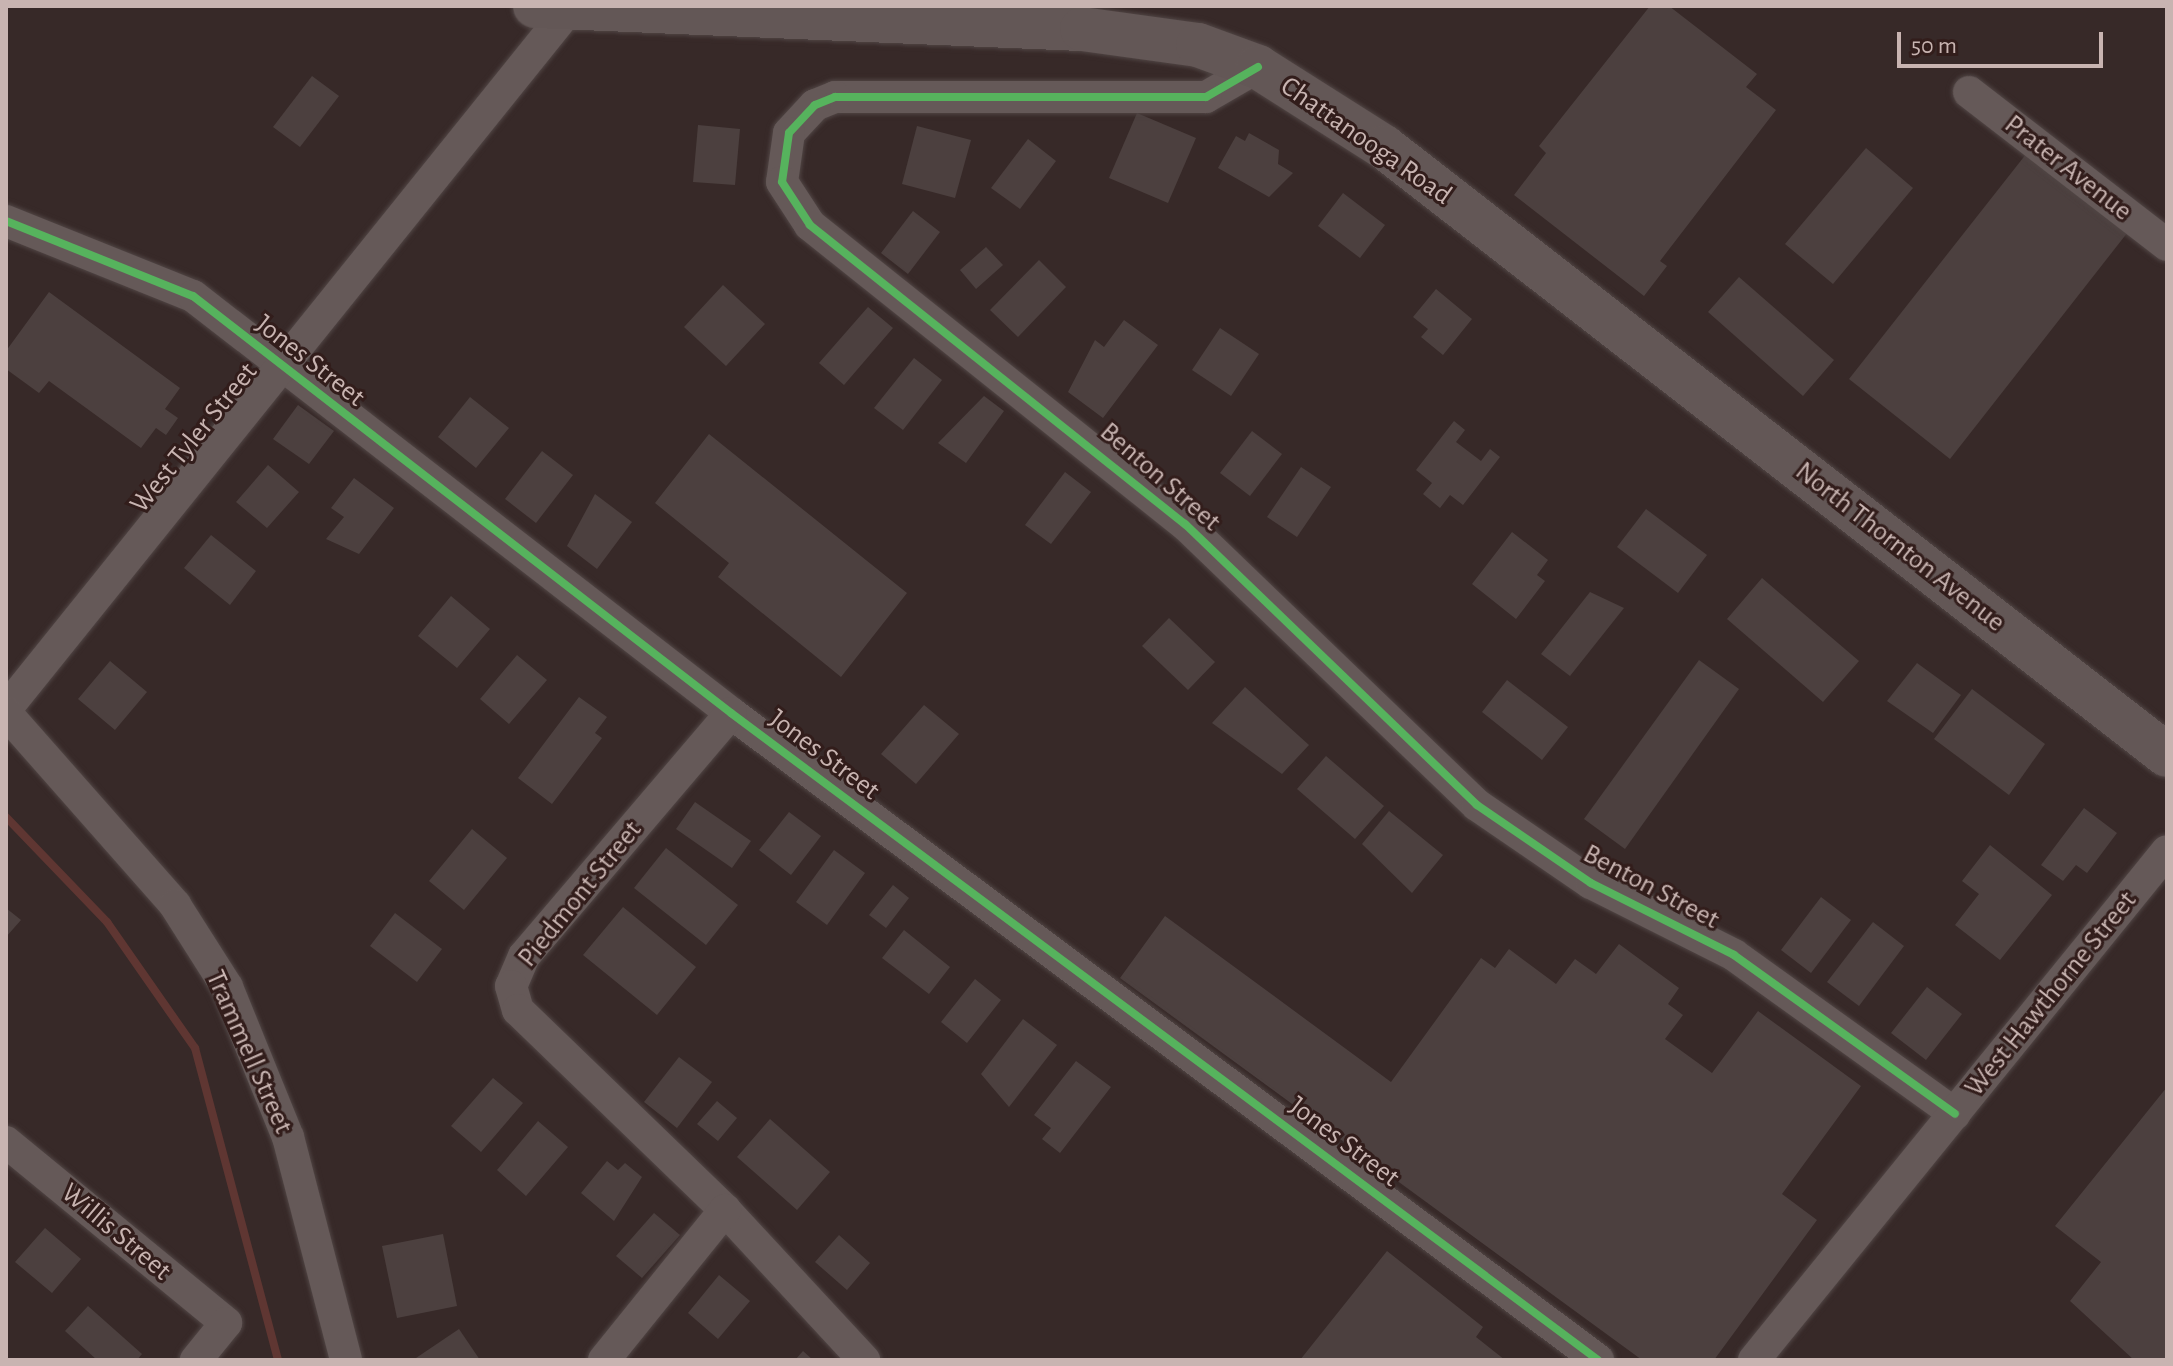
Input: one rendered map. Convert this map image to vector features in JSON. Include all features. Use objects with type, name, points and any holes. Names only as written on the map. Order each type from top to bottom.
[{"type":"main road","name":"Chattanooga Road","points":[[559,7],[1082,29],[1198,45],[1258,67],[1384,147],[1633,339]]},
{"type":"main road","name":"North Thornton Avenue","points":[[1633,339],[2167,755]]},
{"type":"street","name":"West Tyler Street","points":[[6,711],[281,366],[559,7]]},
{"type":"street","name":"Benton Street","points":[[1258,67],[1206,97],[835,97],[807,110],[789,133],[782,182],[810,225],[1185,524],[1477,805],[1591,883],[1734,955],[1955,1114]]},
{"type":"street","name":"Prater Avenue","points":[[1969,92],[2167,245]]},
{"type":"street","name":"Jones Street","points":[[6,221],[193,296],[731,713],[1598,1360]]},
{"type":"street","name":"Trammell Street","points":[[6,711],[175,905],[227,987],[288,1137],[346,1360]]},
{"type":"street","name":"Piedmont Street","points":[[731,713],[524,956],[511,986],[518,1010],[725,1210],[864,1360]]},
{"type":"street","name":"West Hawthorne Street","points":[[1754,1360],[2167,851]]},
{"type":"street","name":"Willis Street","points":[[6,1142],[226,1323],[196,1360]]},
{"type":"street","points":[[604,1360],[725,1210]]},
{"type":"building","points":[[1650,6],[1669,6],[1757,74],[1746,87],[1776,110],[1660,261],[1667,266],[1644,296],[1514,195],[1546,153],[1539,146]]},
{"type":"building","points":[[312,76],[339,96],[300,147],[273,127]]},
{"type":"building","points":[[1137,113],[1196,138],[1168,203],[1109,178]]},
{"type":"building","points":[[698,125],[740,129],[735,185],[693,182]]},
{"type":"building","points":[[917,126],[971,140],[955,198],[902,184]]},
{"type":"building","points":[[1249,133],[1279,150],[1278,164],[1293,173],[1269,197],[1218,168],[1236,136],[1245,141]]},
{"type":"building","points":[[1028,139],[1056,161],[1020,209],[991,188]]},
{"type":"building","points":[[2034,144],[2135,223],[1950,459],[1849,379]]},
{"type":"building","points":[[1866,148],[1913,188],[1833,284],[1785,244]]},
{"type":"building","points":[[1343,193],[1385,225],[1360,258],[1318,226]]},
{"type":"building","points":[[913,211],[940,232],[908,274],[881,253]]},
{"type":"building","points":[[986,247],[1003,265],[976,289],[960,270]]},
{"type":"building","points":[[1039,260],[1066,287],[1018,337],[990,310]]},
{"type":"building","points":[[1739,277],[1834,360],[1803,396],[1708,312]]},
{"type":"building","points":[[723,285],[765,324],[726,366],[684,327]]},
{"type":"building","points":[[1436,289],[1472,319],[1443,355],[1421,337],[1428,329],[1413,317]]},
{"type":"building","points":[[49,292],[180,388],[165,409],[178,418],[166,435],[156,428],[141,448],[49,381],[39,393],[6,369],[6,351]]},
{"type":"building","points":[[868,307],[893,328],[844,385],[819,363]]},
{"type":"building","points":[[1124,320],[1158,345],[1103,418],[1068,392],[1095,340],[1104,347]]},
{"type":"building","points":[[1220,328],[1259,354],[1231,396],[1192,370]]},
{"type":"building","points":[[914,358],[942,380],[903,430],[874,408]]},
{"type":"building","points":[[984,396],[1004,411],[966,463],[938,443]]},
{"type":"building","points":[[470,397],[509,428],[476,468],[438,437]]},
{"type":"building","points":[[298,405],[334,431],[309,464],[273,439]]},
{"type":"building","points":[[1454,421],[1465,430],[1456,442],[1481,461],[1490,449],[1500,457],[1463,505],[1450,495],[1440,508],[1423,494],[1432,483],[1416,470]]},
{"type":"building","points":[[1252,431],[1282,454],[1250,496],[1220,473]]},
{"type":"building","points":[[709,434],[907,593],[841,677],[718,577],[729,563],[655,503]]},
{"type":"building","points":[[542,451],[573,475],[536,523],[505,499]]},
{"type":"building","points":[[268,465],[299,492],[267,528],[236,502]]},
{"type":"building","points":[[1301,467],[1331,487],[1297,537],[1267,517]]},
{"type":"building","points":[[1065,472],[1091,492],[1051,544],[1025,525]]},
{"type":"building","points":[[354,478],[394,508],[359,554],[326,539],[344,517],[331,508]]},
{"type":"building","points":[[595,494],[632,522],[597,569],[567,546]]},
{"type":"building","points":[[1646,509],[1707,555],[1678,593],[1617,547]]},
{"type":"building","points":[[1512,532],[1548,560],[1537,575],[1545,581],[1516,619],[1472,584]]},
{"type":"building","points":[[211,535],[256,571],[230,605],[184,568]]},
{"type":"building","points":[[1762,578],[1859,661],[1823,702],[1727,619]]},
{"type":"building","points":[[1590,592],[1624,608],[1570,676],[1541,654]]},
{"type":"building","points":[[451,596],[490,629],[457,668],[418,636]]},
{"type":"building","points":[[1169,618],[1215,662],[1188,690],[1142,646]]},
{"type":"building","points":[[517,655],[547,680],[509,724],[480,699]]},
{"type":"building","points":[[1699,660],[1739,689],[1625,849],[1584,819]]},
{"type":"building","points":[[110,661],[147,692],[115,730],[78,699]]},
{"type":"building","points":[[1917,663],[1961,695],[1933,733],[1887,701]]},
{"type":"building","points":[[1507,680],[1568,727],[1542,760],[1482,712]]},
{"type":"building","points":[[1245,687],[1309,745],[1282,774],[1212,723]]},
{"type":"building","points":[[1972,689],[2045,744],[2009,795],[1934,739]]},
{"type":"building","points":[[579,697],[607,717],[595,733],[602,738],[552,804],[518,778]]},
{"type":"building","points":[[924,705],[959,734],[916,784],[881,754]]},
{"type":"building","points":[[1326,756],[1384,806],[1355,839],[1297,789]]},
{"type":"building","points":[[695,802],[751,841],[732,868],[676,829]]},
{"type":"building","points":[[2084,808],[2117,833],[2087,873],[2076,865],[2063,881],[2041,865]]},
{"type":"building","points":[[1389,811],[1443,855],[1412,893],[1362,844]]},
{"type":"building","points":[[789,812],[821,836],[791,875],[759,850]]},
{"type":"building","points":[[472,829],[507,858],[464,910],[429,881]]},
{"type":"building","points":[[1990,845],[2052,895],[2000,960],[1955,925],[1979,894],[1962,881]]},
{"type":"building","points":[[666,848],[738,905],[706,945],[634,888]]},
{"type":"building","points":[[834,850],[865,873],[827,925],[796,902]]},
{"type":"building","points":[[893,885],[909,898],[886,928],[869,915]]},
{"type":"building","points":[[1821,897],[1851,920],[1811,973],[1781,950]]},
{"type":"building","points":[[623,907],[696,967],[657,1015],[583,955]]},
{"type":"building","points":[[6,908],[21,920],[6,937]]},
{"type":"building","points":[[395,913],[442,949],[417,982],[370,946]]},
{"type":"building","points":[[1165,916],[1391,1082],[1481,958],[1495,968],[1509,949],[1556,984],[1575,959],[1596,974],[1619,944],[1679,988],[1668,1004],[1683,1015],[1665,1039],[1712,1073],[1758,1011],[1861,1086],[1782,1194],[1817,1220],[1714,1360],[1642,1360],[1120,978]]},
{"type":"building","points":[[1873,922],[1904,946],[1859,1006],[1827,982]]},
{"type":"building","points":[[904,930],[950,967],[929,994],[882,958]]},
{"type":"building","points":[[975,979],[1001,1000],[967,1043],[941,1022]]},
{"type":"building","points":[[1927,987],[1962,1014],[1926,1060],[1891,1033]]},
{"type":"building","points":[[1023,1019],[1057,1045],[1009,1107],[981,1074]]},
{"type":"building","points":[[679,1057],[712,1082],[677,1128],[644,1102]]},
{"type":"building","points":[[1076,1061],[1111,1087],[1060,1153],[1042,1139],[1051,1128],[1034,1115]]},
{"type":"building","points":[[493,1078],[523,1103],[481,1152],[451,1126]]},
{"type":"building","points":[[2167,1087],[2167,1360],[2134,1360],[2070,1301],[2101,1262],[2055,1226]]},
{"type":"building","points":[[717,1101],[737,1118],[718,1141],[697,1124]]},
{"type":"building","points":[[770,1119],[830,1172],[797,1210],[737,1157]]},
{"type":"building","points":[[538,1121],[568,1147],[526,1196],[497,1170]]},
{"type":"building","points":[[607,1161],[618,1170],[625,1163],[642,1177],[614,1221],[581,1193]]},
{"type":"building","points":[[654,1213],[680,1235],[642,1278],[616,1256]]},
{"type":"building","points":[[45,1228],[81,1259],[52,1293],[15,1262]]},
{"type":"building","points":[[443,1234],[457,1306],[397,1318],[382,1246]]},
{"type":"building","points":[[839,1235],[870,1263],[847,1290],[815,1262]]},
{"type":"building","points":[[1387,1251],[1483,1327],[1476,1337],[1505,1360],[1300,1360]]},
{"type":"building","points":[[719,1275],[750,1301],[718,1339],[688,1313]]},
{"type":"building","points":[[88,1306],[142,1354],[137,1360],[97,1360],[65,1331]]},
{"type":"building","points":[[459,1329],[480,1360],[417,1360],[416,1358]]},
{"type":"building","points":[[803,1351],[813,1360],[795,1360]]},
{"type":"waterway","points":[[6,817],[107,922],[195,1048],[278,1360]]},
{"type":"cycle path","points":[[1258,67],[1206,97],[835,97],[815,105],[789,133],[782,182],[810,225],[1185,524],[1477,805],[1591,883],[1734,955],[1955,1114]]},
{"type":"cycle path","points":[[6,221],[193,296],[731,713],[1598,1360]]}]
